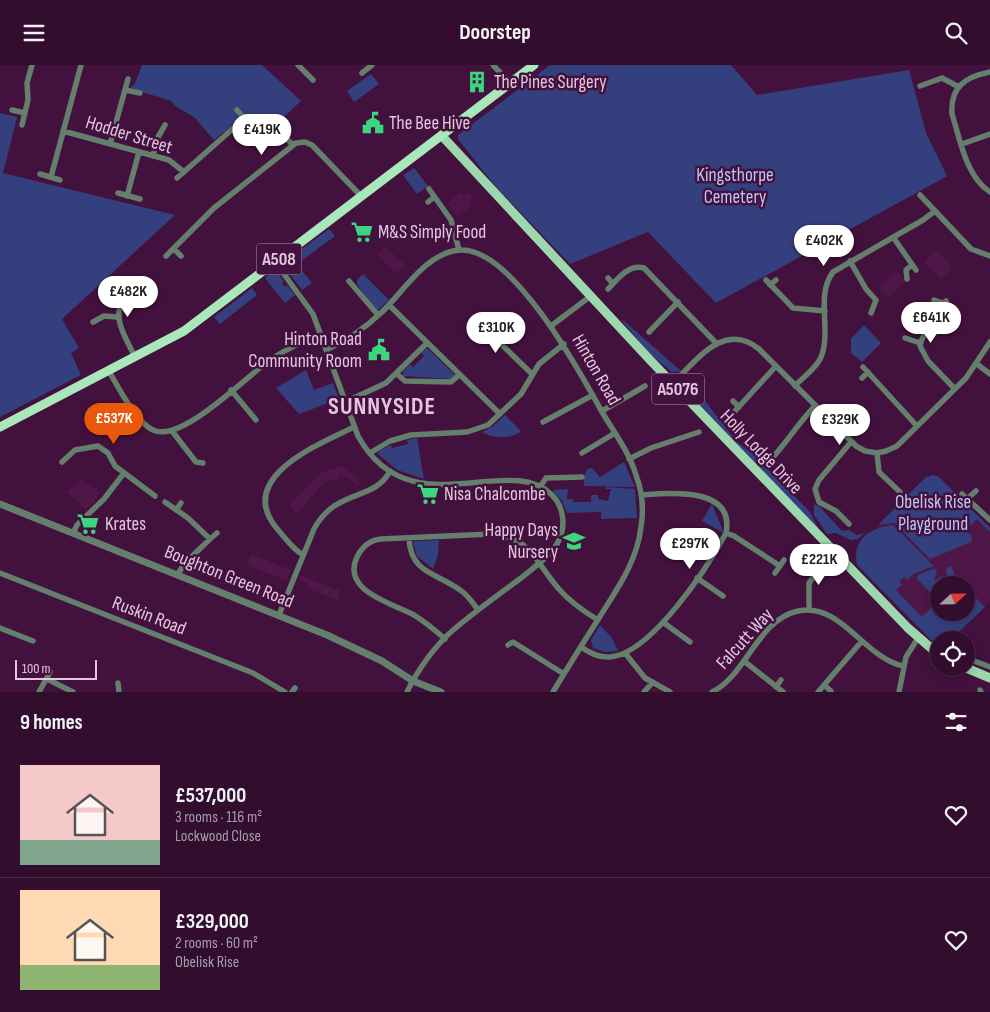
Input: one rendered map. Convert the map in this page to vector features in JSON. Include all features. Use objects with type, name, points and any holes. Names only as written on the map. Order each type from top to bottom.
[{"type":"highway","name":"A508","points":[[0,427],[184,331],[534,65]]},
{"type":"main road","name":"Holly Lodge Drive","points":[[442,136],[500,201],[592,295],[673,383],[918,638],[930,648]]},
{"type":"main road","points":[[975,672],[990,678]]},
{"type":"street","points":[[22,125],[28,101],[27,83],[32,65]]},
{"type":"street","points":[[51,177],[81,65]]},
{"type":"street","points":[[298,65],[313,81]]},
{"type":"street","points":[[493,65],[510,83]]},
{"type":"street","points":[[990,72],[970,78],[957,86],[952,99],[952,114],[976,180],[990,192]]},
{"type":"street","points":[[920,85],[942,78],[957,86]]},
{"type":"street","points":[[110,144],[128,79]]},
{"type":"street","points":[[125,90],[140,93]]},
{"type":"street","points":[[238,109],[250,125]]},
{"type":"street","points":[[12,110],[25,113]]},
{"type":"street","name":"Hodder Street","points":[[177,178],[245,118]]},
{"type":"street","points":[[153,156],[158,137],[165,125]]},
{"type":"street","points":[[274,126],[292,144]]},
{"type":"street","name":"Hodder Street","points":[[63,131],[172,162],[184,172]]},
{"type":"street","points":[[962,144],[990,134]]},
{"type":"street","points":[[166,256],[209,212],[292,144],[301,141],[311,144],[361,196]]},
{"type":"street","points":[[127,195],[139,152]]},
{"type":"street","points":[[40,174],[60,179]]},
{"type":"street","points":[[326,350],[349,338],[378,315],[435,259],[459,250],[451,220],[429,189]]},
{"type":"street","points":[[118,193],[140,199]]},
{"type":"street","points":[[920,195],[971,249],[990,256]]},
{"type":"street","points":[[428,202],[434,197]]},
{"type":"street","points":[[795,386],[821,358],[824,344],[826,287],[830,276],[850,261],[935,211]]},
{"type":"street","points":[[893,237],[914,267],[906,270],[907,279]]},
{"type":"street","points":[[174,249],[181,256]]},
{"type":"street","name":"Hinton Road","points":[[459,250],[478,253],[493,261],[531,300],[551,326],[564,344],[629,459],[641,495],[641,527],[634,557],[553,692]]},
{"type":"street","points":[[850,261],[866,289],[876,300],[871,313]]},
{"type":"street","points":[[275,262],[307,304],[321,335],[354,427],[370,453],[390,471],[401,477],[426,483],[512,482],[540,487],[554,498],[563,520],[557,543],[540,562],[478,610],[445,639],[413,681],[407,692]]},
{"type":"street","points":[[608,289],[629,269],[640,267],[647,270],[716,343]]},
{"type":"street","points":[[608,279],[613,284]]},
{"type":"street","points":[[776,280],[768,283],[793,308],[825,311]]},
{"type":"street","points":[[135,357],[117,317],[120,304],[142,281]]},
{"type":"street","points":[[349,281],[378,315]]},
{"type":"street","points":[[128,294],[134,300]]},
{"type":"street","points":[[551,326],[592,295]]},
{"type":"street","points":[[920,343],[940,317],[944,302],[934,300]]},
{"type":"street","points":[[649,332],[678,301]]},
{"type":"street","points":[[389,305],[500,414]]},
{"type":"street","points":[[93,322],[104,316],[117,317]]},
{"type":"street","points":[[476,319],[532,374]]},
{"type":"street","points":[[650,321],[655,326]]},
{"type":"street","points":[[108,370],[143,423],[155,431],[172,431],[201,415],[274,357],[321,335]]},
{"type":"street","points":[[905,338],[920,343]]},
{"type":"street","points":[[673,383],[716,343],[735,339],[747,341],[759,349],[851,442],[860,449],[877,453],[895,447],[955,389],[977,364],[990,342]]},
{"type":"street","points":[[345,402],[381,387],[397,374],[427,343]]},
{"type":"street","points":[[920,343],[928,361],[955,389]]},
{"type":"street","points":[[370,453],[390,441],[411,435],[478,429],[490,424],[521,394],[532,374],[544,360],[564,344]]},
{"type":"street","points":[[977,364],[990,374]]},
{"type":"street","points":[[734,412],[776,366]]},
{"type":"street","points":[[862,367],[917,426]]},
{"type":"street","points":[[862,378],[868,372]]},
{"type":"street","points":[[397,374],[408,381],[450,382],[459,375]]},
{"type":"street","points":[[602,411],[645,386]]},
{"type":"street","points":[[231,390],[256,420]]},
{"type":"street","points":[[543,422],[593,395]]},
{"type":"street","points":[[733,401],[739,407]]},
{"type":"street","points":[[773,453],[786,444],[797,425],[815,406]]},
{"type":"street","points":[[303,555],[295,549],[269,519],[265,507],[266,492],[276,475],[295,459],[313,447],[354,427]]},
{"type":"street","points":[[172,431],[198,464]]},
{"type":"street","points":[[629,459],[699,432]]},
{"type":"street","points":[[583,444],[584,452],[615,433]]},
{"type":"street","points":[[675,440],[677,446]]},
{"type":"street","points":[[845,523],[836,511],[819,502],[815,489],[819,480],[851,442]]},
{"type":"street","points":[[66,462],[75,450],[98,446],[105,451],[115,466],[155,496]]},
{"type":"street","points":[[877,453],[877,466],[880,475],[901,493]]},
{"type":"street","points":[[279,615],[316,525],[328,510],[344,499],[374,489],[390,471]]},
{"type":"street","points":[[73,533],[77,525],[104,499],[124,473]]},
{"type":"street","points":[[540,487],[546,478],[582,477]]},
{"type":"street","points":[[968,499],[976,491]]},
{"type":"street","points":[[581,647],[604,657],[625,653],[646,639],[664,623],[697,578],[726,533],[726,516],[714,500],[683,494],[641,495]]},
{"type":"street","points":[[962,494],[990,520]]},
{"type":"street","points":[[165,503],[210,539]]},
{"type":"street","points":[[176,510],[181,503]]},
{"type":"street","name":"Boughton Green Road","points":[[0,504],[279,615],[356,648],[413,681],[441,692]]},
{"type":"street","points":[[178,574],[184,563],[217,533]]},
{"type":"street","points":[[726,533],[734,535],[780,566]]},
{"type":"street","points":[[445,639],[417,617],[366,591],[356,578],[356,559],[366,545],[376,539],[501,535],[525,547],[540,562],[562,593],[598,619]]},
{"type":"street","points":[[409,538],[410,551],[418,565],[460,589],[478,610]]},
{"type":"street","points":[[775,573],[784,560]]},
{"type":"street","points":[[826,561],[809,583],[809,610],[830,616],[884,660],[904,666]]},
{"type":"street","points":[[822,566],[828,572]]},
{"type":"street","name":"Ruskin Road","points":[[0,573],[254,673],[285,692]]},
{"type":"street","points":[[697,578],[723,596]]},
{"type":"street","name":"Falcutt Way","points":[[712,692],[727,681],[779,620],[791,613],[809,610]]},
{"type":"street","points":[[664,623],[690,642]]},
{"type":"street","points":[[0,627],[33,641]]},
{"type":"street","points":[[899,692],[909,650],[918,638]]},
{"type":"street","points":[[818,692],[862,641]]},
{"type":"street","points":[[508,645],[513,642],[564,674]]},
{"type":"street","points":[[625,653],[637,669],[652,683],[670,692]]},
{"type":"street","points":[[744,661],[782,692]]},
{"type":"street","points":[[975,661],[990,667]]},
{"type":"street","points":[[40,692],[50,672]]},
{"type":"street","points":[[47,679],[73,692]]},
{"type":"street","points":[[776,687],[781,680]]},
{"type":"street","points":[[118,683],[119,692]]},
{"type":"street","points":[[644,692],[652,683]]},
{"type":"street","points":[[824,685],[831,691]]},
{"type":"shaded area","points":[[469,191],[474,197],[469,201],[472,205],[458,216],[447,203],[460,192],[463,196]]},
{"type":"shaded area","points":[[386,247],[405,265],[397,274],[377,254]]},
{"type":"shaded area","points":[[936,250],[953,267],[941,279],[924,262]]},
{"type":"shaded area","points":[[896,271],[906,281],[888,297],[879,288]]},
{"type":"shaded area","points":[[341,466],[358,477],[360,485],[355,486],[353,482],[339,474],[340,478],[326,481],[297,513],[289,505],[322,472]]},
{"type":"shaded area","points":[[82,480],[99,492],[94,502],[86,510],[67,492]]},
{"type":"shaded area","points":[[975,513],[990,528],[990,602],[975,616],[975,576],[930,576],[930,621],[970,621],[959,631],[930,631],[930,639],[873,582],[862,558],[879,524],[886,516],[929,558]]},
{"type":"shaded area","points":[[251,554],[291,570],[287,581],[246,565]]},
{"type":"shaded area","points":[[300,575],[340,591],[337,600],[307,588],[308,583],[298,579]]},
{"type":"green space","points":[[142,65],[262,65],[301,101],[273,127],[257,122],[253,124],[238,107],[235,110],[239,120],[214,140],[194,117],[175,106],[171,101],[130,88],[135,83]]},
{"type":"green space","name":"Kingsthorpe Cemetery","points":[[550,65],[731,65],[757,95],[909,70],[926,133],[947,176],[716,303],[648,232],[570,264],[495,186],[458,139],[458,135]]},
{"type":"green space","points":[[371,74],[379,84],[354,102],[347,91]]},
{"type":"green space","points":[[0,113],[17,117],[3,173],[175,215],[62,319],[79,348],[71,353],[81,375],[0,417]]},
{"type":"green space","points":[[414,168],[428,186],[417,194],[403,175]]},
{"type":"green space","points":[[329,229],[335,236],[288,271],[285,265],[287,260]]},
{"type":"green space","points":[[298,266],[312,283],[302,290],[289,273]]},
{"type":"green space","points":[[273,272],[277,272],[285,287],[287,285],[295,295],[285,303],[265,278]]},
{"type":"green space","points":[[363,274],[389,300],[378,310],[374,308],[357,284],[357,280]]},
{"type":"green space","points":[[252,288],[257,295],[220,324],[214,317]]},
{"type":"green space","points":[[622,321],[681,371],[672,372],[650,354]]},
{"type":"green space","points":[[864,325],[881,343],[862,362],[851,353],[851,339]]},
{"type":"green space","points":[[427,348],[455,375],[451,379],[403,376],[403,371],[410,364],[413,367],[424,356],[421,352]]},
{"type":"green space","points":[[306,370],[314,390],[333,383],[339,399],[299,414],[276,388]]},
{"type":"green space","points":[[685,375],[736,441],[754,455],[810,512],[819,530],[700,406],[684,385]]},
{"type":"green space","points":[[505,415],[521,431],[508,437],[491,436],[482,432],[492,427]]},
{"type":"green space","points":[[417,438],[424,479],[397,470],[378,454],[379,451],[391,445],[392,448],[408,444],[407,440]]},
{"type":"green space","points":[[624,462],[635,487],[584,486],[584,477],[587,469],[592,468],[600,477]]},
{"type":"green space","name":"Obelisk Rise Playground","points":[[933,475],[939,477],[990,528],[990,532],[977,519],[966,530],[972,537],[971,542],[930,559],[894,523],[878,525],[926,477]]},
{"type":"green space","points":[[606,487],[635,489],[637,518],[601,519],[601,512],[567,513],[562,501],[553,491],[554,490],[579,488],[568,489],[567,499],[573,499],[574,502],[591,502],[591,495],[598,495],[598,499],[608,501],[611,489],[606,489]]},
{"type":"green space","points":[[712,504],[723,531],[722,532],[702,521]]},
{"type":"green space","points":[[814,504],[819,506],[842,531],[848,530],[857,535],[864,533],[880,518],[858,539],[851,540],[836,533],[827,534],[814,515]]},
{"type":"green space","points":[[893,525],[934,566],[913,574],[907,580],[904,577],[899,582],[902,585],[896,590],[922,617],[930,609],[930,621],[970,621],[960,631],[930,631],[930,639],[857,565],[857,548],[864,536]]},
{"type":"green space","points":[[439,540],[438,555],[433,569],[417,556],[413,543],[415,541]]},
{"type":"green space","points":[[951,566],[955,576],[947,576],[946,569]]},
{"type":"green space","points":[[935,568],[937,574],[936,576],[930,576],[930,592],[917,579],[918,575]]},
{"type":"green space","points":[[975,598],[985,607],[975,616]]},
{"type":"green space","points":[[600,625],[612,638],[618,651],[605,652],[593,648],[591,640]]},
{"type":"place","name":"The Pines Surgery","points":[[477,82]]},
{"type":"place","name":"The Bee Hive","points":[[373,123]]},
{"type":"place","name":"M&S Simply Food","points":[[362,232]]},
{"type":"place","name":"Hinton Road Community Room","points":[[379,350]]},
{"type":"place","name":"Nisa Chalcombe","points":[[428,494]]},
{"type":"place","name":"Krates","points":[[88,524]]},
{"type":"place","name":"Happy Days Nursery","points":[[574,541]]},
{"type":"district","name":"SUNNYSIDE","points":[[382,406]]}]
